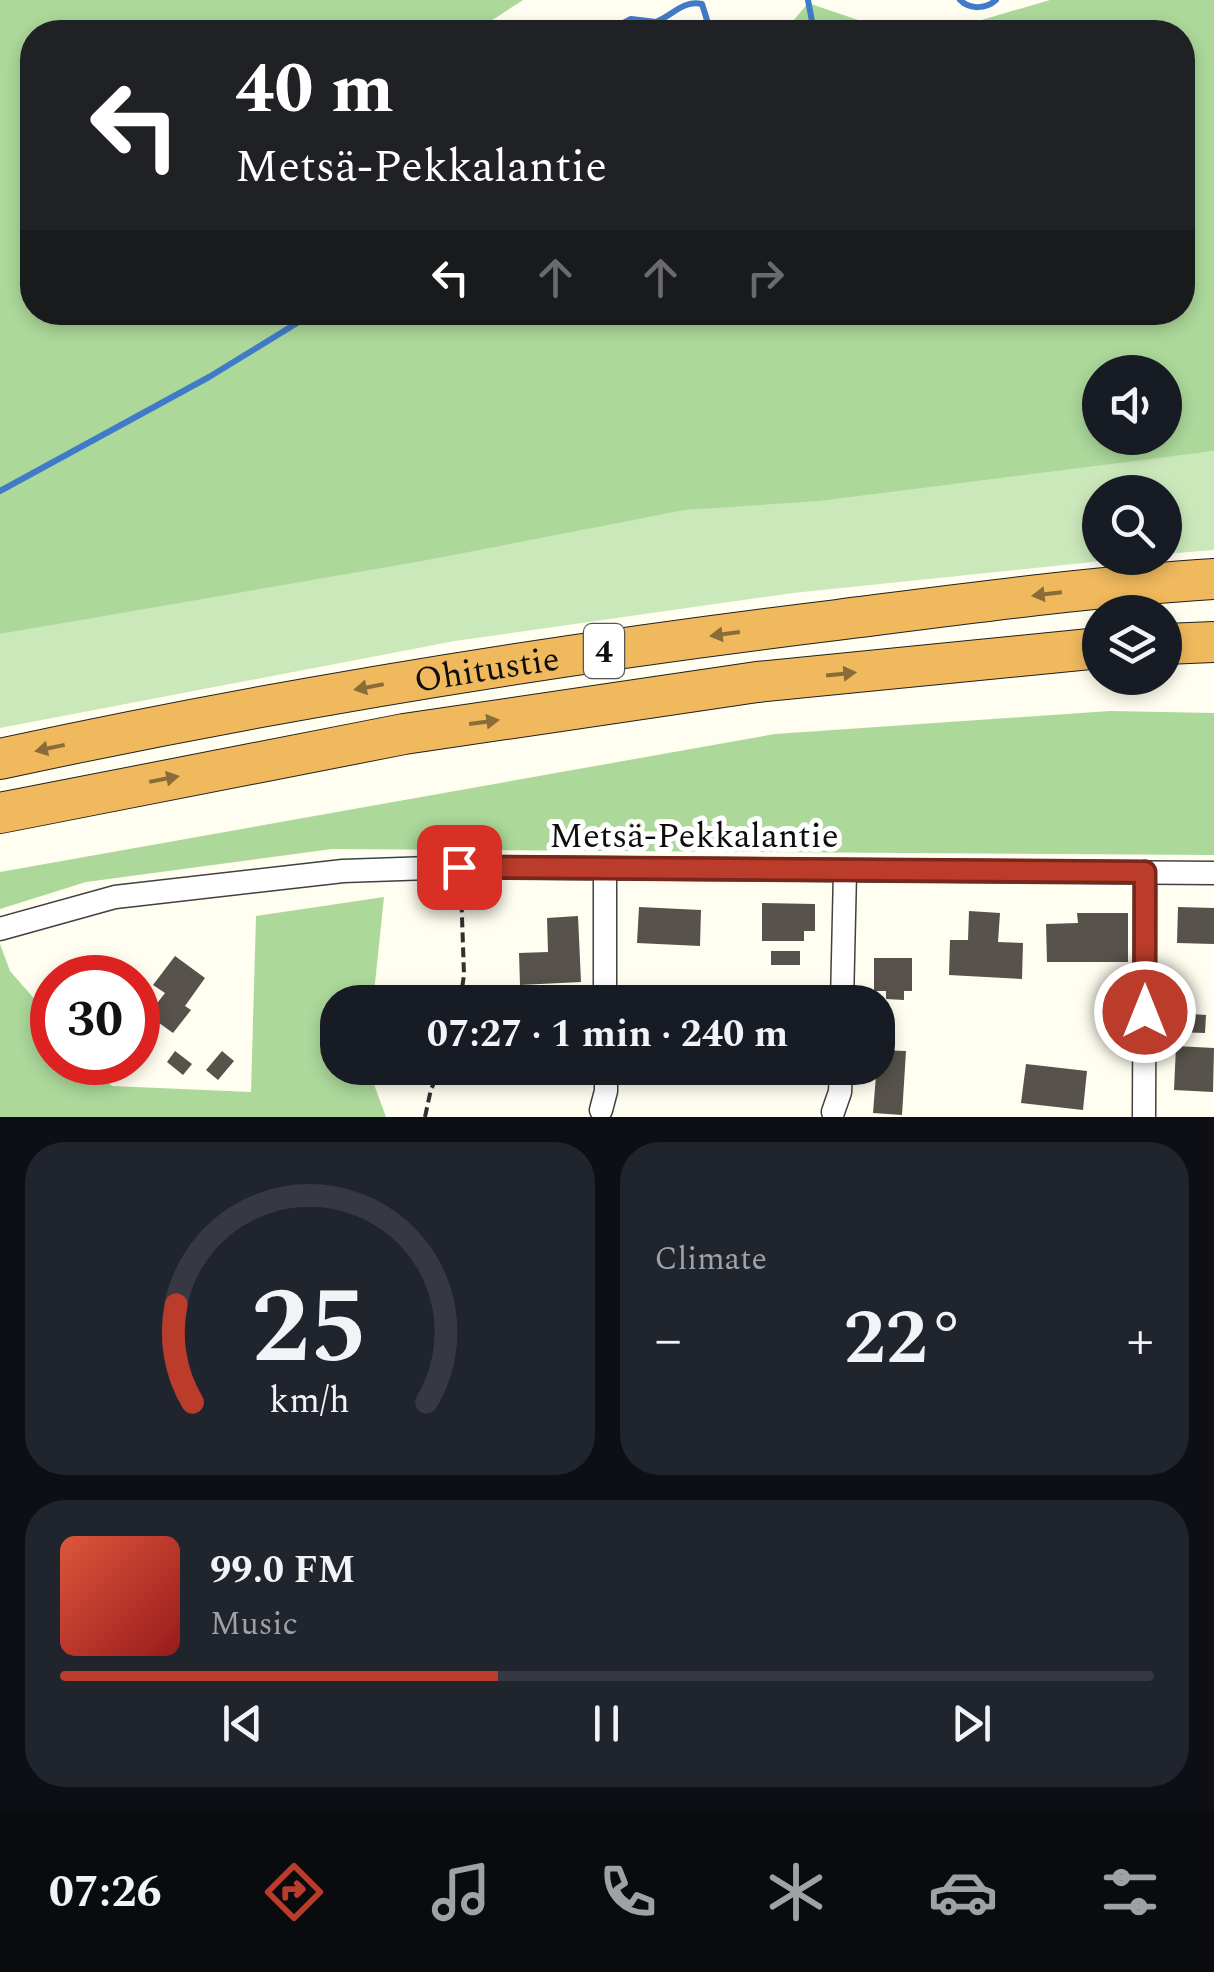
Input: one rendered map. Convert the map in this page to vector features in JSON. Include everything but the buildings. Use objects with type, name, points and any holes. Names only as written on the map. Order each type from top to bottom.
[{"type":"highway","name":"Ohitustie","points":[[0,759],[434,675],[866,616],[1119,585],[1214,579]]},
{"type":"highway","points":[[1182,643],[1214,642]]},
{"type":"highway","name":"Ohitustie","points":[[0,812],[404,734],[757,682],[1082,650]]},
{"type":"street","name":"Metsä-Pekkalantie","points":[[0,928],[115,897],[342,871],[459,867],[1214,873]]},
{"type":"street","points":[[605,871],[606,985]]},
{"type":"street","points":[[842,985],[845,872]]},
{"type":"street","points":[[1144,1117],[1145,872]]},
{"type":"street","points":[[601,1110],[604,1085]]},
{"type":"street","points":[[833,1112],[840,1085]]},
{"type":"path","points":[[459,867],[463,985]]},
{"type":"path","points":[[425,1117],[433,1085]]},
{"type":"green space","points":[[0,0],[523,0],[492,20],[20,20],[20,325],[1195,325],[1195,20],[982,20],[1050,0],[1214,0],[1214,451],[819,501],[685,510],[422,561],[0,634]]},
{"type":"green space","points":[[808,3],[858,20],[794,20]]},
{"type":"green space","points":[[1214,451],[1214,550],[1182,553],[1182,475],[1082,475],[1082,563],[793,593],[455,641],[0,728],[0,634],[685,510]]},
{"type":"green space","points":[[1110,711],[1214,713],[1214,855],[332,849],[86,882],[0,909],[0,872],[775,734]]},
{"type":"green space","points":[[384,897],[375,985],[320,985],[320,1085],[374,1085],[386,1117],[0,1117],[0,944],[10,971],[30,994],[30,1085],[251,1092],[256,916]]},
{"type":"waterway","points":[[808,0],[812,20]]},
{"type":"waterway","points":[[960,0],[978,7],[996,0]]},
{"type":"waterway","points":[[660,20],[695,3],[702,4],[707,20]]},
{"type":"waterway","points":[[629,20],[639,20]]},
{"type":"waterway","points":[[0,491],[209,377],[294,325]]},
{"type":"route","points":[[459,867],[1145,872],[1145,1012]]}]
